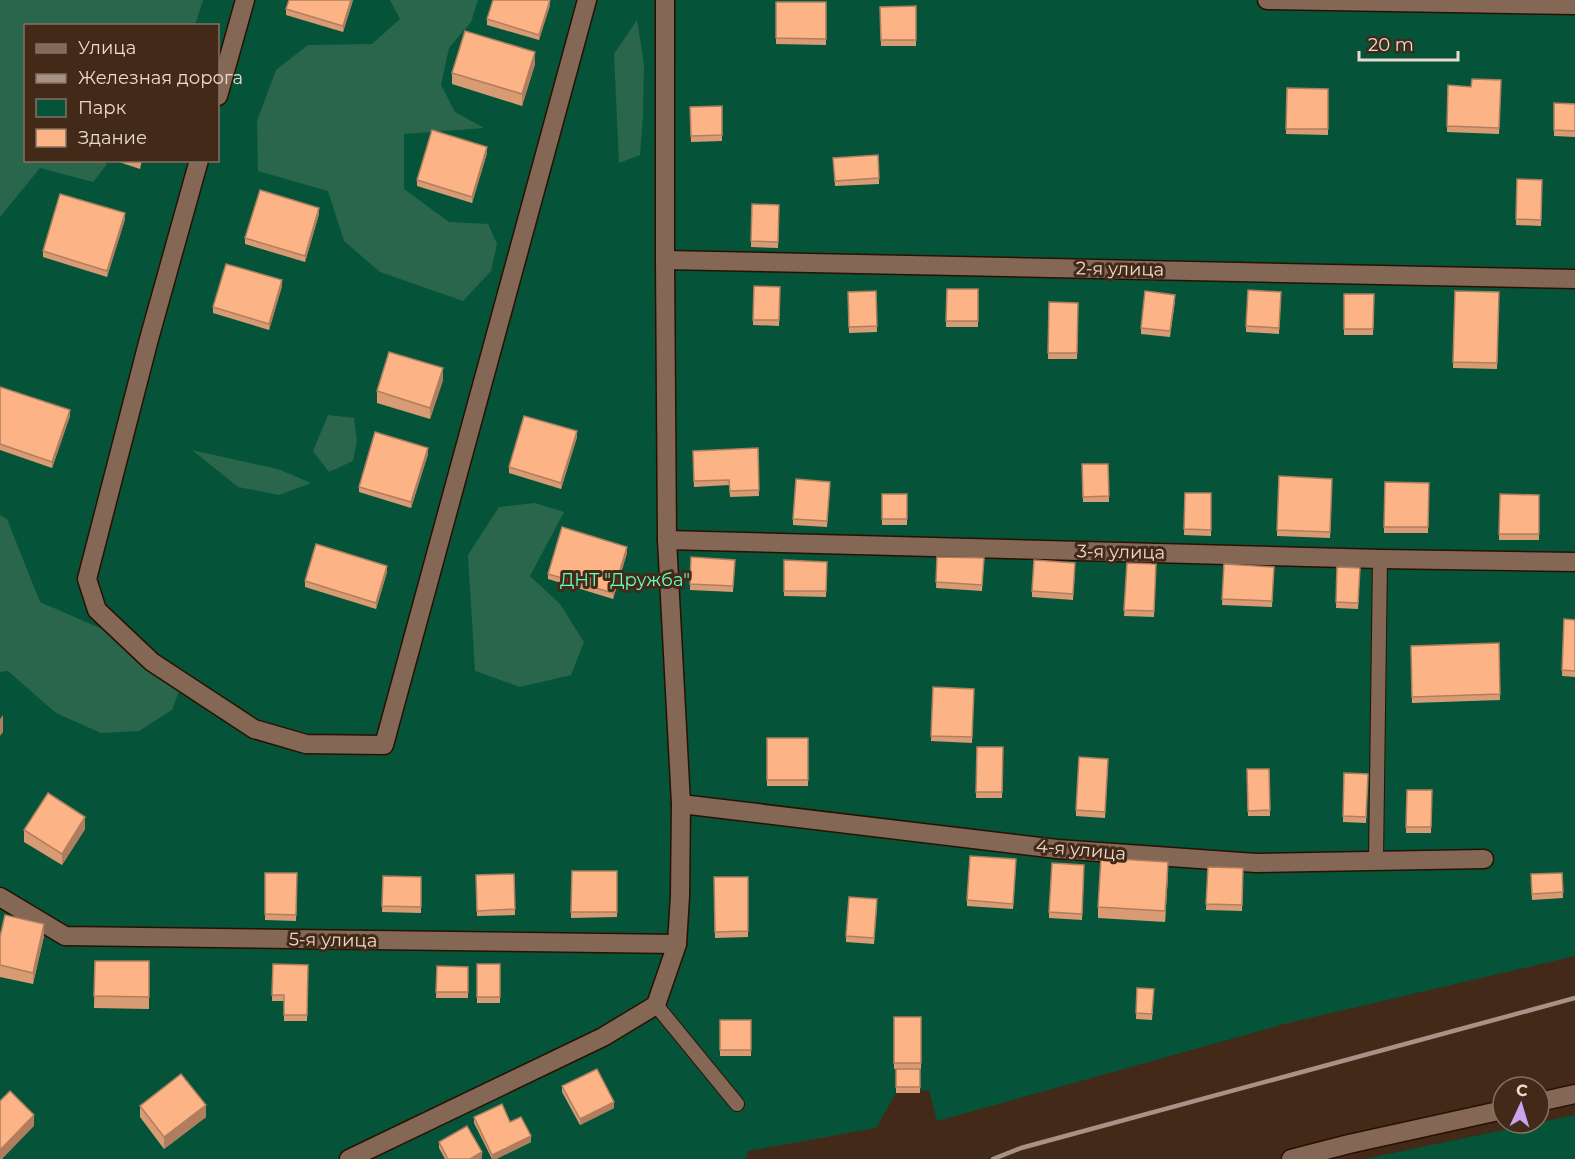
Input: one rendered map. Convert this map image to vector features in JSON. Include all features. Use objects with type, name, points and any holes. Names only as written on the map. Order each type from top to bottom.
[{"type":"street","points":[[219,92],[245,0]]},
{"type":"street","points":[[198,162],[149,339],[87,579],[98,609],[152,662],[254,729],[306,744],[384,745],[587,0]]},
{"type":"street","points":[[349,1159],[603,1038],[656,1005],[677,944],[681,896],[681,804],[667,540],[665,0]]},
{"type":"street","points":[[1267,0],[1575,5]]},
{"type":"street","name":"2-я улица","points":[[665,260],[1575,279]]},
{"type":"street","name":"3-я улица","points":[[667,540],[1575,562]]},
{"type":"street","name":"4-я улица","points":[[681,804],[1057,849],[1256,863],[1484,859]]},
{"type":"street","name":"5-я улица","points":[[0,897],[65,936],[677,944]]},
{"type":"street","points":[[1551,1099],[1575,1094]]},
{"type":"street","points":[[1291,1159],[1360,1141],[1491,1113]]},
{"type":"lane","points":[[1376,860],[1380,559]]},
{"type":"lane","points":[[656,1005],[736,1104]]},
{"type":"green space","points":[[0,0],[203,0],[195,24],[24,24],[24,162],[105,162],[107,164],[93,182],[40,168],[0,217]]},
{"type":"green space","name":"ДНТ \"Дружба\"","points":[[65,0],[1575,0],[1575,956],[1288,1023],[937,1121],[929,1090],[896,1093],[876,1128],[748,1151],[746,1159],[0,1159],[0,122],[24,157],[24,162],[219,162],[219,24],[53,24]]},
{"type":"green space","points":[[390,0],[478,0],[471,22],[449,48],[441,85],[455,112],[484,128],[404,134],[404,189],[449,222],[488,224],[497,244],[491,271],[463,301],[380,272],[344,241],[328,191],[258,171],[257,121],[276,70],[308,45],[372,44],[400,19]]},
{"type":"green space","points":[[637,20],[644,64],[640,155],[619,163],[614,54]]},
{"type":"green space","points":[[328,415],[354,418],[357,441],[353,461],[329,472],[313,451]]},
{"type":"green space","points":[[192,450],[278,469],[311,483],[279,495],[238,487]]},
{"type":"green space","points":[[535,503],[564,512],[530,576],[560,604],[584,642],[571,675],[520,687],[475,671],[468,555],[499,507]]},
{"type":"green space","points":[[0,515],[7,519],[40,602],[148,649],[179,691],[172,710],[139,731],[101,733],[56,713],[8,671],[0,672]]},
{"type":"green space","points":[[1575,1115],[1575,1159],[1365,1159],[1491,1133],[1491,1135],[1551,1135],[1551,1120]]},
{"type":"building","points":[[289,0],[351,0],[343,26],[286,9]]},
{"type":"building","points":[[493,0],[550,0],[539,35],[487,19]]},
{"type":"building","points":[[776,2],[826,2],[826,39],[776,38]]},
{"type":"building","points":[[916,6],[916,40],[881,40],[880,7]]},
{"type":"building","points":[[465,31],[535,52],[522,94],[452,73]]},
{"type":"building","points":[[1472,79],[1501,80],[1499,128],[1447,126],[1448,85],[1471,87]]},
{"type":"building","points":[[1287,88],[1328,89],[1328,129],[1286,129]]},
{"type":"building","points":[[1554,103],[1575,104],[1575,131],[1554,130]]},
{"type":"building","points":[[722,106],[722,135],[691,136],[690,107]]},
{"type":"building","points":[[432,130],[487,147],[472,197],[417,180]]},
{"type":"building","points":[[878,155],[879,178],[835,181],[833,158]]},
{"type":"building","points":[[1517,179],[1542,180],[1541,220],[1516,219]]},
{"type":"building","points":[[260,190],[319,208],[305,256],[245,238]]},
{"type":"building","points":[[60,194],[125,213],[107,271],[43,251]]},
{"type":"building","points":[[752,204],[779,205],[778,242],[751,241]]},
{"type":"building","points":[[226,264],[282,280],[269,324],[213,307]]},
{"type":"building","points":[[754,286],[780,287],[779,320],[753,320]]},
{"type":"building","points":[[947,289],[978,289],[978,321],[946,321]]},
{"type":"building","points":[[1248,290],[1281,292],[1279,328],[1246,326]]},
{"type":"building","points":[[876,291],[877,326],[849,327],[848,292]]},
{"type":"building","points":[[1145,291],[1175,295],[1170,331],[1141,328]]},
{"type":"building","points":[[1455,291],[1499,292],[1497,363],[1453,362]]},
{"type":"building","points":[[1344,294],[1374,294],[1373,329],[1344,329]]},
{"type":"building","points":[[1049,302],[1078,303],[1077,353],[1048,353]]},
{"type":"building","points":[[389,352],[443,368],[430,408],[377,391]]},
{"type":"building","points":[[0,387],[70,410],[52,462],[0,444]]},
{"type":"building","points":[[524,416],[577,431],[561,483],[509,467]]},
{"type":"building","points":[[375,432],[428,448],[411,502],[359,487]]},
{"type":"building","points":[[758,448],[759,490],[730,491],[729,480],[694,481],[693,451]]},
{"type":"building","points":[[1082,464],[1108,464],[1109,496],[1083,497]]},
{"type":"building","points":[[1279,476],[1332,479],[1330,532],[1277,530]]},
{"type":"building","points":[[796,479],[830,482],[827,521],[793,519]]},
{"type":"building","points":[[1385,482],[1429,483],[1428,527],[1384,527]]},
{"type":"building","points":[[1185,493],[1211,493],[1211,530],[1184,529]]},
{"type":"building","points":[[882,494],[907,494],[907,519],[882,519]]},
{"type":"building","points":[[1500,494],[1539,495],[1539,534],[1499,534]]},
{"type":"building","points":[[562,527],[627,547],[613,593],[548,574]]},
{"type":"building","points":[[316,544],[387,566],[376,603],[305,581]]},
{"type":"building","points":[[691,557],[735,560],[733,586],[690,584]]},
{"type":"building","points":[[937,557],[984,558],[982,585],[936,582]]},
{"type":"building","points":[[784,560],[827,562],[826,591],[784,591]]},
{"type":"building","points":[[1034,560],[1075,563],[1073,594],[1032,591]]},
{"type":"building","points":[[1127,563],[1156,564],[1154,611],[1124,610]]},
{"type":"building","points":[[1224,564],[1274,567],[1272,601],[1222,599]]},
{"type":"building","points":[[1337,567],[1360,568],[1358,603],[1336,602]]},
{"type":"building","points":[[1564,619],[1575,620],[1575,671],[1562,670]]},
{"type":"building","points":[[1499,643],[1500,694],[1412,697],[1411,646]]},
{"type":"building","points":[[933,687],[974,689],[972,737],[931,736]]},
{"type":"building","points":[[767,738],[808,738],[808,780],[767,780]]},
{"type":"building","points":[[977,747],[1003,747],[1002,792],[976,792]]},
{"type":"building","points":[[1079,757],[1108,759],[1105,812],[1076,810]]},
{"type":"building","points":[[1247,769],[1269,769],[1270,810],[1248,811]]},
{"type":"building","points":[[1344,773],[1368,774],[1366,817],[1343,816]]},
{"type":"building","points":[[1407,790],[1432,790],[1431,827],[1406,827]]},
{"type":"building","points":[[48,793],[85,817],[62,854],[24,830]]},
{"type":"building","points":[[970,856],[1016,859],[1013,904],[967,900]]},
{"type":"building","points":[[1101,858],[1168,862],[1165,911],[1098,907]]},
{"type":"building","points":[[1052,863],[1084,865],[1082,914],[1049,912]]},
{"type":"building","points":[[1208,867],[1243,868],[1242,905],[1206,904]]},
{"type":"building","points":[[572,871],[617,871],[617,912],[571,912]]},
{"type":"building","points":[[265,873],[297,873],[296,915],[265,914]]},
{"type":"building","points":[[1562,873],[1563,892],[1532,894],[1531,874]]},
{"type":"building","points":[[514,874],[515,909],[477,911],[476,875]]},
{"type":"building","points":[[383,876],[421,877],[421,907],[382,906]]},
{"type":"building","points":[[714,877],[748,877],[748,931],[715,932]]},
{"type":"building","points":[[849,897],[877,899],[874,938],[846,936]]},
{"type":"building","points":[[5,915],[44,924],[33,973],[0,965],[0,937]]},
{"type":"building","points":[[95,961],[149,961],[149,997],[94,996]]},
{"type":"building","points":[[273,964],[308,965],[307,1015],[284,1015],[284,995],[272,995]]},
{"type":"building","points":[[477,964],[500,964],[500,997],[477,997]]},
{"type":"building","points":[[437,966],[468,967],[468,992],[436,992]]},
{"type":"building","points":[[1137,988],[1154,989],[1152,1014],[1136,1013]]},
{"type":"building","points":[[894,1017],[921,1017],[921,1063],[894,1063]]},
{"type":"building","points":[[720,1020],[751,1020],[751,1050],[720,1050]]},
{"type":"building","points":[[597,1069],[614,1102],[580,1119],[562,1086]]},
{"type":"building","points":[[896,1069],[920,1069],[920,1087],[896,1087]]},
{"type":"building","points":[[181,1074],[206,1105],[164,1137],[140,1106]]},
{"type":"building","points":[[10,1091],[34,1115],[0,1150],[0,1101]]},
{"type":"building","points":[[502,1104],[510,1122],[521,1117],[531,1136],[492,1155],[474,1117]]},
{"type":"building","points":[[467,1126],[482,1152],[470,1159],[448,1159],[439,1142]]},
{"type":"railway","points":[[993,1159],[1021,1148],[1575,998]]}]
